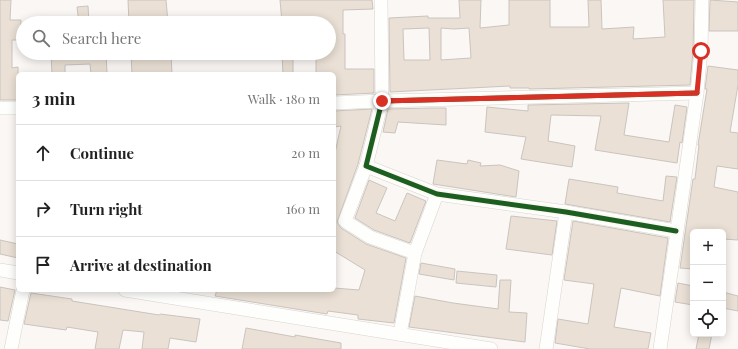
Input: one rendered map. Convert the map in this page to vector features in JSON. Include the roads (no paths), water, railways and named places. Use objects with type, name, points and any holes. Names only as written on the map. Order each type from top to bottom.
[{"type":"street","points":[[381,0],[382,101],[366,166],[345,221],[370,237],[415,253]]},
{"type":"street","points":[[660,349],[697,93],[701,51],[702,0]]},
{"type":"street","points":[[336,103],[697,93]]},
{"type":"street","points":[[0,108],[16,108]]},
{"type":"street","points":[[366,166],[437,194],[566,212],[676,231]]},
{"type":"street","points":[[400,334],[415,253],[437,194]]},
{"type":"street","points":[[546,349],[566,212]]},
{"type":"street","points":[[0,270],[16,273]]},
{"type":"street","points":[[11,349],[23,292]]},
{"type":"street","points":[[137,292],[491,349]]}]
